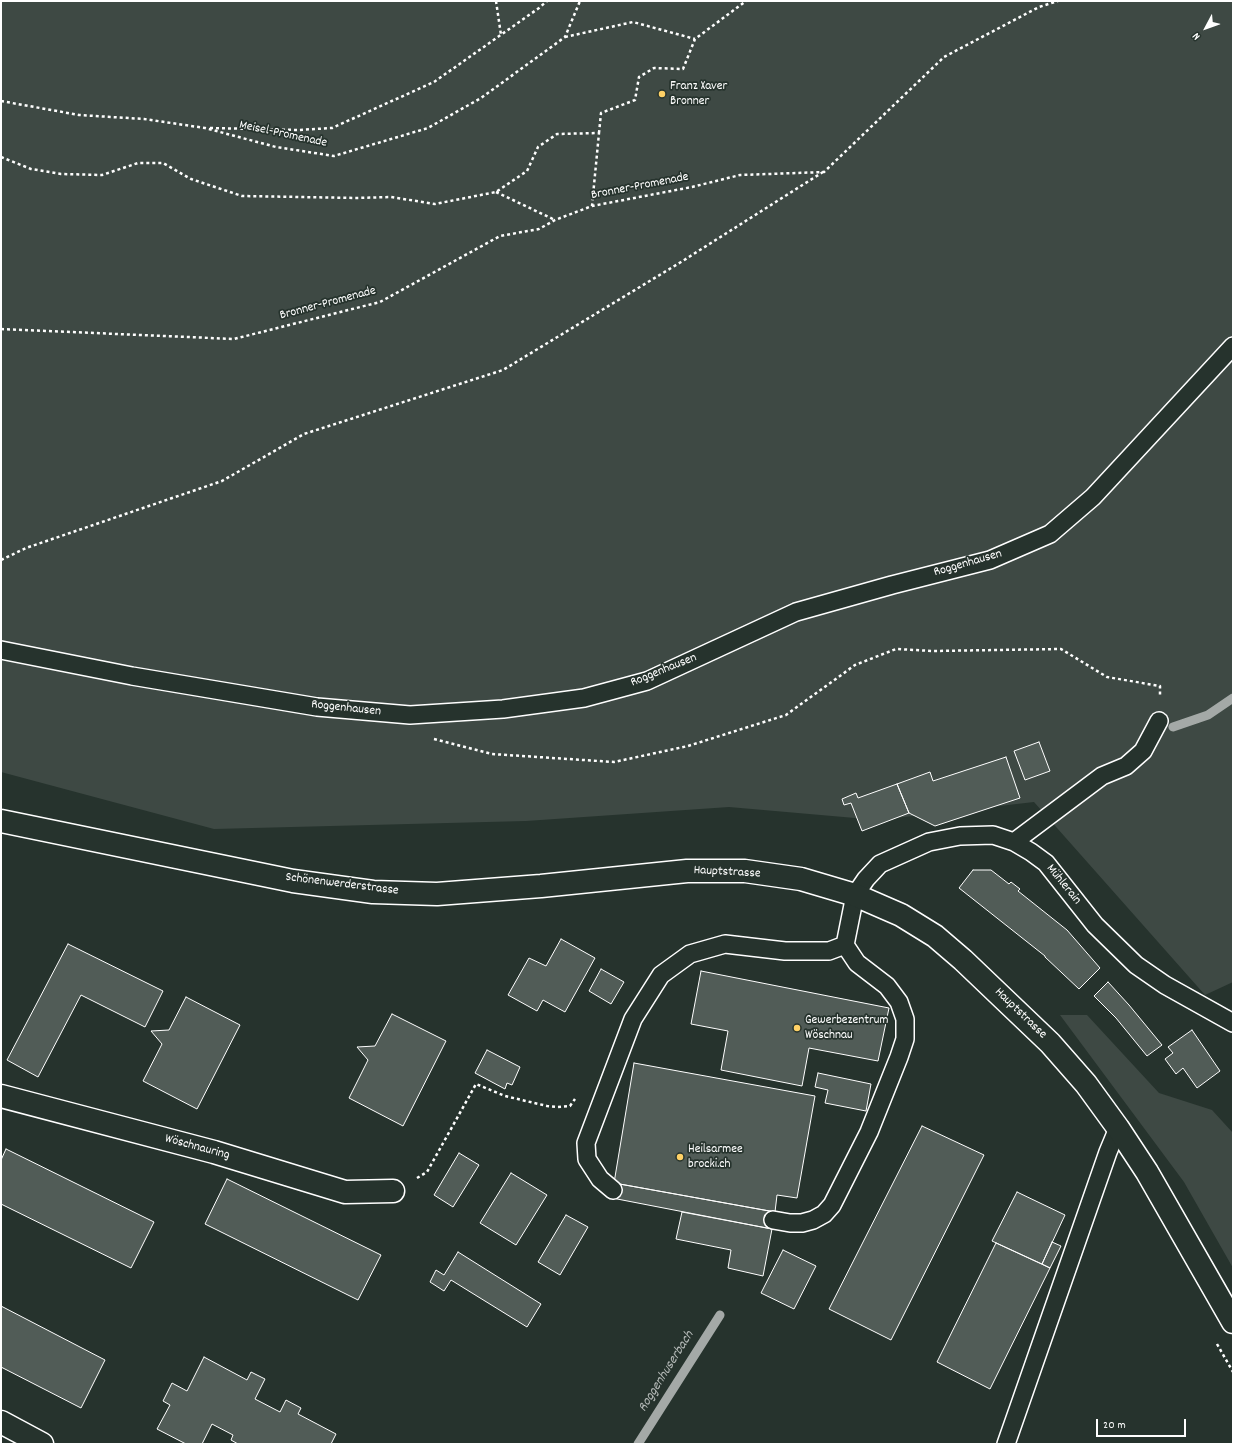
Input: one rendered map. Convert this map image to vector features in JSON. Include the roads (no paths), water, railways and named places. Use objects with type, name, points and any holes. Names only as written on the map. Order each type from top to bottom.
[{"type":"main road","name":"Schönenwerderstrasse","points":[[1,821],[293,881],[373,892],[437,894],[541,886],[687,871]]},
{"type":"main road","name":"Hauptstrasse","points":[[687,871],[745,871],[801,879],[855,895],[900,915],[935,936],[964,960],[1050,1043],[1086,1084],[1118,1128],[1147,1172],[1233,1322]]},
{"type":"main road","name":"Wöschnauring","points":[[1,1096],[214,1152],[344,1192],[393,1191]]},
{"type":"main road","points":[[1,1422],[42,1444]]},
{"type":"lane","name":"Roggenhausen","points":[[1,650],[132,676],[317,707],[410,715],[503,709],[584,698],[648,680],[796,612],[892,585],[990,560],[1050,534],[1093,497],[1233,346]]},
{"type":"lane","points":[[1014,842],[1102,776],[1126,766],[1143,751],[1159,721]]},
{"type":"lane","name":"Mühlerain","points":[[855,895],[866,879],[880,864],[929,842],[960,836],[993,835],[1014,842],[1046,863],[1095,925],[1136,966],[1165,985],[1233,1022]]},
{"type":"lane","points":[[773,1220],[790,1223],[802,1223],[813,1220],[824,1214],[832,1205],[869,1132],[900,1057],[905,1039],[905,1019],[899,1002],[887,986],[857,963],[845,945],[855,895]]},
{"type":"lane","points":[[613,1190],[600,1179],[587,1159],[586,1143],[633,1019],[661,975],[690,954],[725,944],[785,951],[829,951],[845,945]]},
{"type":"lane","points":[[1006,1444],[1105,1159],[1118,1128]]},
{"type":"waterway","name":"Roggenhuserbach","points":[[1173,727],[1208,715],[1233,698]]},
{"type":"waterway","name":"Roggenhuserbach","points":[[638,1444],[720,1315]]},
{"type":"place","name":"Franz Xaver Bronner","points":[[662,94]]},
{"type":"place","name":"Gewerbezentrum Wöschnau","points":[[797,1028]]},
{"type":"place","name":"Heilsarmee brocki.ch","points":[[680,1157]]}]
